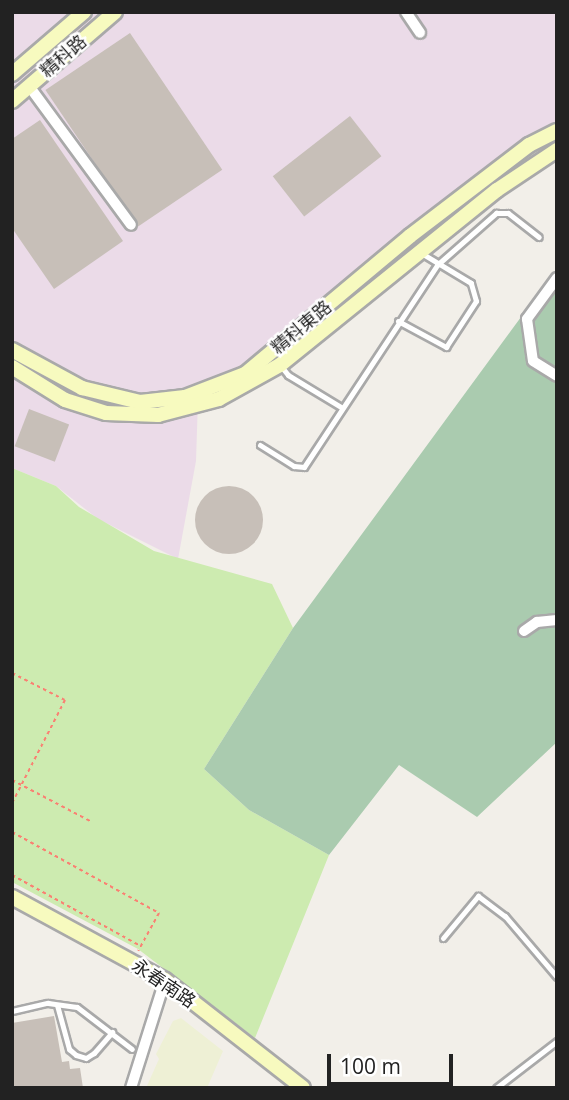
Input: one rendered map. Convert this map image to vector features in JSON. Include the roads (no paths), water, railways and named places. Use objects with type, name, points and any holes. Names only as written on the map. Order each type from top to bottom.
[{"type":"street","name":"精科路","points":[[12,74],[84,12]]},
{"type":"street","name":"精科路","points":[[12,101],[115,12]]},
{"type":"street","points":[[406,12],[420,33]]},
{"type":"street","points":[[29,86],[131,225]]},
{"type":"street","name":"精科東路","points":[[12,350],[82,388],[140,402],[185,397],[245,374],[410,236],[529,145],[555,136]]},
{"type":"street","name":"精科東路","points":[[12,367],[86,407],[158,415],[219,399],[281,365],[420,252],[557,150]]},
{"type":"street","points":[[557,278],[527,319],[533,360],[557,376]]},
{"type":"street","points":[[524,631],[537,622],[557,620]]},
{"type":"street","name":"永春南路","points":[[12,897],[165,980],[303,1088]]},
{"type":"street","points":[[131,1088],[165,980]]},
{"type":"lane","points":[[260,445],[295,466],[304,467],[437,265],[496,213],[508,213],[539,237]]},
{"type":"lane","points":[[398,321],[446,347],[477,301],[471,283],[437,265],[420,252]]},
{"type":"lane","points":[[281,365],[288,375],[341,407]]},
{"type":"lane","points":[[443,938],[478,896],[505,916],[557,977]]},
{"type":"lane","points":[[12,1011],[57,1006],[77,1007],[132,1049]]},
{"type":"lane","points":[[57,1006],[69,1049],[76,1055],[86,1058],[94,1053],[112,1032]]},
{"type":"lane","points":[[496,1088],[557,1041]]}]
